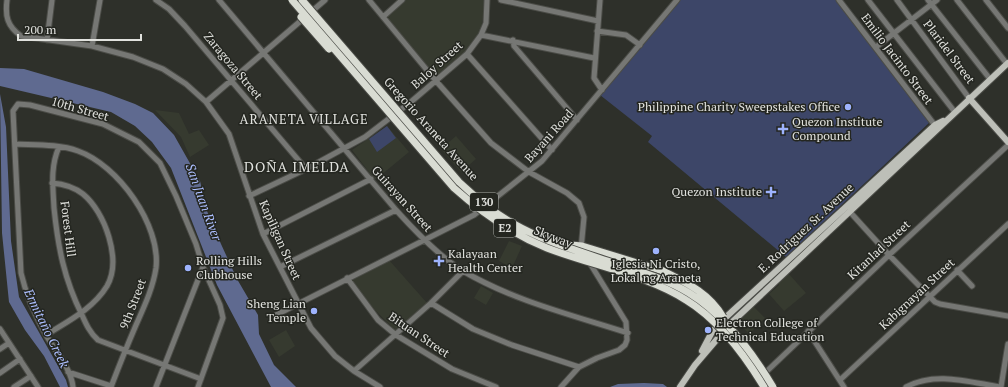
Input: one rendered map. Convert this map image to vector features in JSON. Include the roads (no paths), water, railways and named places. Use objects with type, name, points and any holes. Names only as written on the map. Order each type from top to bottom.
[{"type":"highway","points":[[286,0],[323,43],[379,100]]},
{"type":"highway","name":"Skyway","points":[[291,0],[454,188],[480,212],[521,237],[547,248],[655,284],[685,299],[707,316],[740,350],[763,387]]},
{"type":"highway","name":"Skyway","points":[[303,0],[460,182],[487,207],[524,229],[550,241],[672,283],[703,302],[731,327],[774,387]]},
{"type":"highway","points":[[570,245],[662,271],[692,286],[715,304],[731,327]]},
{"type":"main road","name":"Gregorio Araneta Avenue","points":[[291,0],[454,189],[478,212],[501,227],[547,251],[669,293],[694,307],[738,352],[763,387]]},
{"type":"main road","name":"Gregorio Araneta Avenue","points":[[303,0],[461,181],[487,205],[525,226],[570,245]]},
{"type":"main road","name":"E. Rodriguez Sr. Avenue","points":[[695,365],[716,328],[725,318],[1007,63]]},
{"type":"main road","points":[[969,98],[1008,142]]},
{"type":"main road","name":"E. Rodriguez Sr. Avenue","points":[[680,387],[720,333],[731,327],[937,127]]},
{"type":"main road","points":[[584,248],[673,280],[699,296],[725,318],[731,327],[748,344],[774,387]]},
{"type":"street","name":"Kapiligan Street","points":[[7,0],[6,19],[12,29],[23,37],[92,46],[133,57],[163,69],[186,84],[206,102],[229,134],[263,234],[298,303],[318,338],[335,356],[354,371],[380,387]]},
{"type":"street","points":[[47,40],[52,0]]},
{"type":"street","points":[[92,46],[100,0]]},
{"type":"street","name":"Zaragoza Street","points":[[156,0],[169,9],[185,26],[306,169]]},
{"type":"street","name":"Guirayan Street","points":[[219,0],[396,210],[424,239],[463,271],[511,295],[628,333]]},
{"type":"street","points":[[206,102],[326,0]]},
{"type":"street","points":[[369,0],[436,81],[491,143],[529,172],[566,193],[579,203],[584,217],[584,248]]},
{"type":"street","points":[[383,16],[402,0]]},
{"type":"street","name":"Baloy Street","points":[[249,196],[345,149],[392,118],[467,54],[481,35],[486,23],[487,0]]},
{"type":"street","points":[[501,0],[598,21]]},
{"type":"street","points":[[600,0],[594,58],[594,78],[602,90]]},
{"type":"street","name":"Bayani Road","points":[[276,315],[478,212],[487,205],[529,172],[552,150],[677,0]]},
{"type":"street","name":"Emilio Jacinto Street","points":[[839,0],[937,127]]},
{"type":"street","points":[[868,0],[954,111]]},
{"type":"street","name":"Plaridel Street","points":[[897,0],[969,98]]},
{"type":"street","points":[[876,47],[912,20],[930,2],[937,0]]},
{"type":"street","points":[[957,0],[1007,63]]},
{"type":"street","points":[[986,0],[1008,28]]},
{"type":"street","points":[[930,2],[990,79]]},
{"type":"street","points":[[597,31],[626,35],[640,45]]},
{"type":"street","points":[[481,35],[512,40],[594,58]]},
{"type":"street","points":[[512,40],[514,46],[577,120]]},
{"type":"street","points":[[467,54],[552,150]]},
{"type":"street","name":"10th Street","points":[[15,144],[13,110],[18,104],[30,105],[103,124],[139,142],[160,163],[179,203],[198,249],[203,266],[220,305],[223,318],[198,387]]},
{"type":"street","points":[[15,144],[21,273],[26,296],[68,372],[73,387]]},
{"type":"street","name":"9th Street","points":[[15,144],[78,150],[92,158],[123,183],[147,221],[153,239],[156,259],[153,282],[111,387]]},
{"type":"street","name":"Kitanlad Street","points":[[766,372],[888,255],[1008,145]]},
{"type":"street","name":"Forest Hill","points":[[59,147],[53,164],[52,183],[59,255],[71,295],[93,336],[98,340],[201,379]]},
{"type":"street","points":[[263,234],[371,179]]},
{"type":"street","points":[[46,334],[81,314],[93,304],[108,284],[112,273],[112,250],[105,228],[92,203],[72,187],[52,183]]},
{"type":"street","points":[[280,267],[396,210]]},
{"type":"street","points":[[850,212],[888,255],[929,297],[940,304],[1008,316]]},
{"type":"street","name":"Kabignayan Street","points":[[840,380],[1008,224]]},
{"type":"street","points":[[561,387],[579,367],[624,347],[628,333],[626,322],[591,265]]},
{"type":"street","points":[[156,387],[203,266]]},
{"type":"street","points":[[957,270],[972,286]]},
{"type":"street","points":[[354,371],[431,304],[463,271]]},
{"type":"street","name":"Bituan Street","points":[[347,278],[378,320],[396,335],[452,369],[496,387]]},
{"type":"street","points":[[431,304],[473,329],[512,345],[579,367]]},
{"type":"street","points":[[0,329],[38,387]]},
{"type":"street","points":[[808,331],[844,387]]},
{"type":"street","points":[[0,349],[9,343]]},
{"type":"street","points":[[906,387],[915,382],[936,378],[1000,387],[1008,344]]},
{"type":"street","points":[[0,373],[20,360]]},
{"type":"street","points":[[68,372],[111,387]]},
{"type":"street","points":[[14,387],[31,376]]},
{"type":"water","name":"San Juan River","points":[[0,68],[24,69],[103,92],[135,104],[153,113],[174,135],[200,181],[207,211],[237,279],[258,315],[259,334],[274,365],[296,387],[271,387],[217,285],[171,168],[152,142],[135,126],[111,112],[0,86]]},
{"type":"water","name":"Ermitaño Creek","points":[[0,94],[6,127],[11,241],[19,297],[66,380],[68,387],[60,387],[44,356],[25,330],[9,302],[2,233]]},
{"type":"water","points":[[618,384],[663,384],[667,387],[610,387]]},
{"type":"place","name":"Philippine Charity Sweepstakes Office","points":[[848,107]]},
{"type":"place","name":"Quezon Institute Compound","points":[[783,129]]},
{"type":"place","name":"Quezon Institute","points":[[771,192]]},
{"type":"place","name":"Iglesia Ni Cristo, Lokal ng Araneta","points":[[656,251]]},
{"type":"place","name":"Kalayaan Health Center","points":[[439,261]]},
{"type":"place","name":"Rolling Hills Clubhouse","points":[[188,268]]},
{"type":"place","name":"Sheng Lian Temple","points":[[314,311]]},
{"type":"place","name":"Electron College of Technical Education","points":[[708,330]]},
{"type":"district","name":"ARANETA VILLAGE","points":[[304,119]]},
{"type":"district","name":"DOÑA IMELDA","points":[[297,167]]}]
